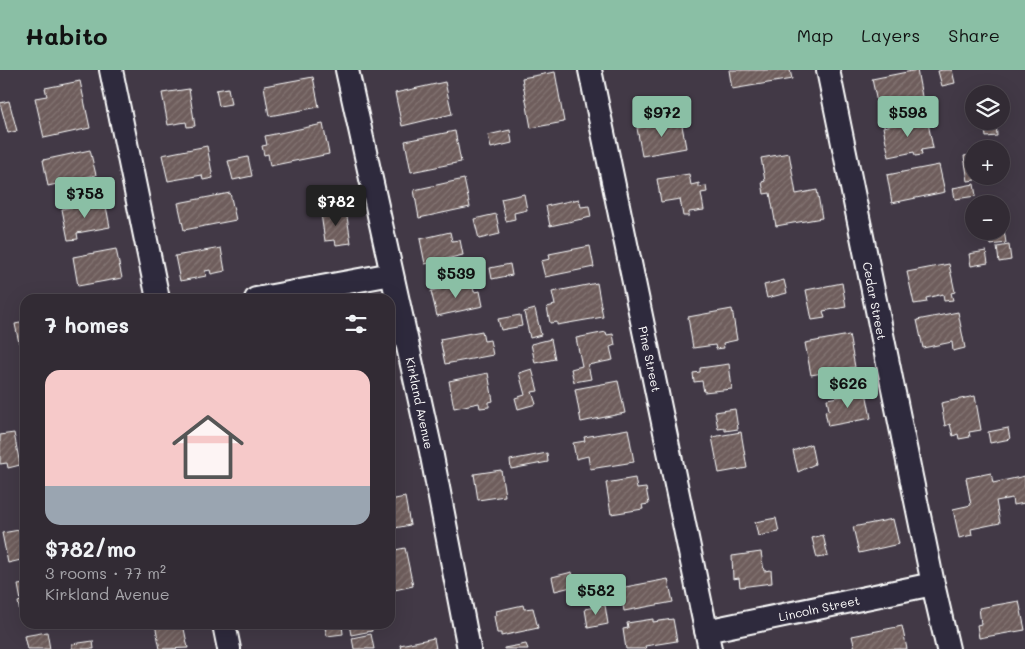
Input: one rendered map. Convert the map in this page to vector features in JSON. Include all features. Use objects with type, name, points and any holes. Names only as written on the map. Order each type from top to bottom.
[{"type":"street","points":[[111,70],[157,294]]},
{"type":"street","name":"Kirkland Avenue","points":[[347,70],[431,451],[469,649]]},
{"type":"street","name":"Pine Street","points":[[590,70],[708,640]]},
{"type":"street","name":"Cedar Street","points":[[828,70],[932,584],[948,649]]},
{"type":"street","points":[[283,294],[392,274]]},
{"type":"street","name":"Lincoln Street","points":[[708,640],[932,584]]},
{"type":"street","points":[[225,629],[229,649]]},
{"type":"building","points":[[729,70],[790,70],[792,79],[732,89]]},
{"type":"building","points":[[917,70],[923,102],[913,105],[913,108],[906,110],[905,107],[879,112],[872,79]]},
{"type":"building","points":[[952,70],[955,83],[942,86],[938,71]]},
{"type":"building","points":[[555,72],[564,122],[531,128],[522,78]]},
{"type":"building","points":[[313,77],[319,107],[269,116],[264,86]]},
{"type":"building","points":[[80,81],[90,128],[44,138],[35,98],[47,96],[45,88]]},
{"type":"building","points":[[445,82],[452,114],[402,126],[395,93]]},
{"type":"building","points":[[228,88],[231,104],[219,106],[216,90]]},
{"type":"building","points":[[189,89],[195,126],[187,127],[186,122],[168,125],[162,93]]},
{"type":"building","points":[[9,101],[17,131],[8,133],[0,103]]},
{"type":"building","points":[[927,118],[933,148],[921,150],[922,155],[915,156],[914,152],[889,157],[883,127]]},
{"type":"building","points":[[681,120],[686,148],[642,156],[637,128]]},
{"type":"building","points":[[323,124],[329,154],[270,166],[268,154],[264,155],[262,146],[267,145],[265,136]]},
{"type":"building","points":[[510,130],[512,143],[491,148],[488,135]]},
{"type":"building","points":[[985,130],[997,130],[997,136],[986,137]]},
{"type":"building","points":[[455,131],[461,162],[411,172],[405,141]]},
{"type":"building","points":[[207,146],[213,178],[203,180],[202,175],[168,181],[162,155]]},
{"type":"building","points":[[90,150],[96,175],[48,186],[43,160]]},
{"type":"building","points":[[789,153],[796,194],[817,190],[822,218],[776,226],[770,193],[764,194],[762,182],[765,181],[761,158]]},
{"type":"building","points":[[248,157],[252,176],[233,180],[228,161]]},
{"type":"building","points":[[939,165],[945,192],[892,203],[887,175]]},
{"type":"building","points":[[689,174],[691,185],[699,183],[699,187],[706,186],[707,192],[701,193],[704,210],[689,212],[689,216],[683,216],[680,199],[661,202],[657,179]]},
{"type":"building","points":[[464,179],[470,207],[419,218],[414,190]]},
{"type":"building","points":[[974,185],[976,195],[965,195],[965,198],[955,199],[953,188]]},
{"type":"building","points":[[230,193],[236,220],[184,230],[178,203]]},
{"type":"building","points":[[524,194],[527,210],[514,213],[515,219],[506,221],[501,199]]},
{"type":"building","points":[[579,199],[581,207],[589,206],[591,217],[550,226],[546,206]]},
{"type":"building","points":[[105,201],[110,227],[77,233],[78,239],[68,240],[62,209]]},
{"type":"building","points":[[346,210],[351,243],[336,245],[335,240],[325,241],[321,214]]},
{"type":"building","points":[[496,214],[500,234],[479,239],[474,219]]},
{"type":"building","points":[[450,232],[452,241],[460,240],[463,255],[425,264],[420,239]]},
{"type":"building","points":[[990,240],[1006,240],[1006,243],[991,245]]},
{"type":"building","points":[[1009,245],[1011,260],[999,262],[997,247]]},
{"type":"building","points":[[590,246],[594,267],[545,277],[541,261],[550,259],[549,254]]},
{"type":"building","points":[[221,248],[225,271],[211,274],[210,270],[205,271],[206,276],[180,281],[175,256]]},
{"type":"building","points":[[116,249],[122,278],[78,286],[73,257]]},
{"type":"building","points":[[986,251],[988,263],[971,266],[969,254]]},
{"type":"building","points":[[510,264],[512,275],[492,279],[490,268]]},
{"type":"building","points":[[949,264],[955,292],[951,293],[953,300],[944,301],[943,294],[926,298],[927,302],[914,304],[907,272]]},
{"type":"building","points":[[784,280],[787,293],[767,298],[764,285]]},
{"type":"building","points":[[472,282],[474,292],[480,291],[483,306],[437,316],[431,291]]},
{"type":"building","points":[[597,283],[603,317],[557,325],[557,322],[550,323],[547,307],[555,305],[552,292]]},
{"type":"building","points":[[842,283],[846,307],[823,311],[825,318],[812,320],[806,290]]},
{"type":"building","points":[[535,309],[541,335],[530,338],[524,312]]},
{"type":"building","points":[[732,309],[737,340],[723,343],[724,348],[716,349],[715,345],[693,348],[688,317]]},
{"type":"building","points":[[958,312],[965,348],[953,351],[952,342],[923,348],[917,320]]},
{"type":"building","points":[[520,315],[522,326],[501,330],[498,319]]},
{"type":"building","points":[[20,323],[20,343],[19,343],[15,324]]},
{"type":"building","points":[[482,331],[484,341],[490,340],[493,355],[445,364],[440,339]]},
{"type":"building","points":[[606,332],[607,335],[613,334],[615,345],[610,347],[613,360],[588,365],[591,379],[574,382],[571,369],[582,366],[576,338]]},
{"type":"building","points":[[849,335],[855,367],[811,375],[805,343]]},
{"type":"building","points":[[551,339],[555,359],[535,363],[531,344]]},
{"type":"building","points":[[729,364],[732,389],[704,392],[702,381],[694,382],[693,373],[700,372],[700,368]]},
{"type":"building","points":[[532,369],[538,391],[532,392],[536,404],[518,409],[515,398],[525,395],[519,373]]},
{"type":"building","points":[[488,373],[493,401],[489,402],[489,407],[480,408],[479,403],[454,408],[449,381]]},
{"type":"building","points":[[618,381],[625,413],[581,422],[575,389]]},
{"type":"building","points":[[866,392],[871,418],[828,426],[825,411],[829,410],[827,399]]},
{"type":"building","points":[[975,396],[981,430],[969,432],[970,437],[959,439],[958,434],[953,436],[950,424],[945,426],[941,403]]},
{"type":"building","points":[[735,409],[738,429],[725,431],[725,428],[718,429],[715,412]]},
{"type":"building","points":[[1008,428],[1010,439],[990,443],[988,432]]},
{"type":"building","points":[[628,429],[634,462],[590,469],[588,456],[576,459],[573,443],[585,441],[584,437]]},
{"type":"building","points":[[741,432],[747,468],[719,473],[712,437]]},
{"type":"building","points":[[14,433],[20,465],[8,468],[7,463],[0,464],[0,435]]},
{"type":"building","points":[[811,444],[815,464],[798,472],[793,451]]},
{"type":"building","points":[[547,453],[548,462],[511,469],[510,460]]},
{"type":"building","points":[[501,470],[505,496],[478,500],[474,474]]},
{"type":"building","points":[[991,473],[993,483],[1025,476],[1025,503],[1013,505],[1012,498],[996,501],[1000,523],[971,529],[972,535],[959,538],[953,509],[971,505],[966,478]]},
{"type":"building","points":[[635,478],[637,489],[646,488],[649,504],[642,505],[643,509],[611,514],[606,483]]},
{"type":"building","points":[[405,497],[410,525],[395,528],[395,499]]},
{"type":"building","points":[[776,518],[779,532],[758,536],[755,522]]},
{"type":"building","points":[[893,519],[899,544],[859,553],[853,527]]},
{"type":"building","points":[[20,530],[20,560],[8,563],[2,533]]},
{"type":"building","points":[[823,535],[828,556],[817,558],[812,538]]},
{"type":"building","points":[[405,548],[413,586],[395,590],[395,550]]},
{"type":"building","points":[[761,552],[764,571],[771,570],[772,583],[740,587],[739,578],[733,579],[732,556]]},
{"type":"building","points":[[572,572],[575,586],[555,591],[552,577]]},
{"type":"building","points":[[668,579],[673,602],[624,611],[620,588]]},
{"type":"building","points":[[1019,601],[1025,630],[979,638],[977,625],[981,624],[979,608]]},
{"type":"building","points":[[523,605],[524,609],[533,608],[538,628],[501,636],[501,633],[497,633],[494,616],[497,615],[496,611]]},
{"type":"building","points":[[605,605],[608,624],[588,628],[585,609]]},
{"type":"building","points":[[653,619],[653,622],[673,619],[677,641],[645,646],[646,649],[626,649],[623,629],[628,628],[627,623]]},
{"type":"building","points":[[902,626],[907,649],[855,649],[852,636]]},
{"type":"building","points":[[156,629],[184,629],[188,648],[160,649]]},
{"type":"building","points":[[325,629],[342,629],[343,634],[327,636]]},
{"type":"building","points":[[350,629],[372,629],[372,631],[351,635]]},
{"type":"building","points":[[47,632],[50,649],[27,649],[24,636]]},
{"type":"building","points":[[371,634],[374,649],[354,649],[352,638]]},
{"type":"building","points":[[434,638],[436,649],[401,649],[400,645]]},
{"type":"building","points":[[93,641],[94,649],[72,649],[72,644]]},
{"type":"building","points":[[526,644],[528,649],[504,649],[504,648]]}]
